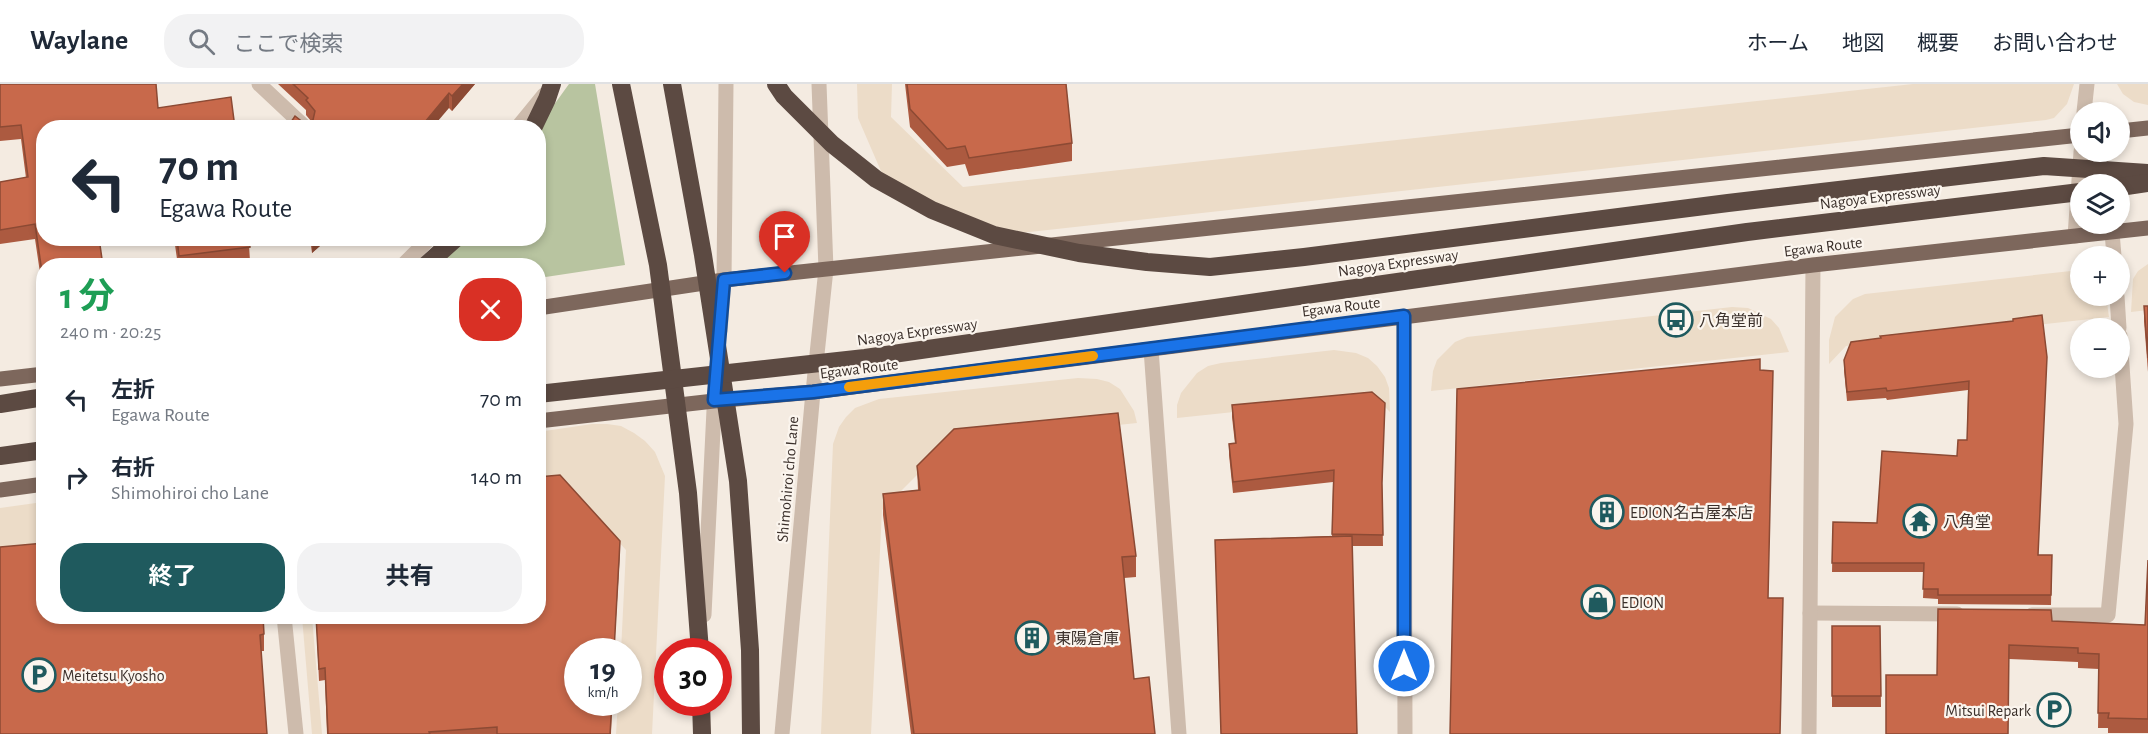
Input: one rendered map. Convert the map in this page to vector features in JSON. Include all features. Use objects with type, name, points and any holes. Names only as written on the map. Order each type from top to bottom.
[{"type":"highway","points":[[537,120],[552,84]]},
{"type":"highway","points":[[621,84],[658,265],[688,493],[700,638]]},
{"type":"highway","points":[[672,84],[703,255],[738,481],[750,650],[751,734]]},
{"type":"highway","points":[[776,84],[784,96],[832,144],[876,178],[932,210],[994,234],[1079,253],[1210,267],[1740,201],[2044,166],[2148,173]]},
{"type":"highway","points":[[2130,186],[2148,183]]},
{"type":"highway","name":"Nagoya Expressway","points":[[546,393],[866,358],[1747,232],[2070,193]]},
{"type":"highway","points":[[434,258],[447,246]]},
{"type":"highway","points":[[0,404],[36,398]]},
{"type":"highway","points":[[0,456],[36,451]]},
{"type":"highway","points":[[700,734],[701,716]]},
{"type":"main road","points":[[2130,130],[2148,128]]},
{"type":"main road","points":[[546,307],[724,280],[2070,136]]},
{"type":"main road","name":"Egawa Route","points":[[2130,230],[2148,228]]},
{"type":"main road","name":"Egawa Route","points":[[546,420],[714,400],[813,392],[1404,316],[2094,234]]},
{"type":"main road","points":[[0,379],[36,375]]},
{"type":"main road","points":[[0,490],[36,485]]},
{"type":"street","points":[[259,84],[297,120]]},
{"type":"street","points":[[524,120],[552,84]]},
{"type":"street","points":[[702,638],[714,400],[724,280],[726,84]]},
{"type":"street","name":"Shimohiroi cho Lane","points":[[782,734],[826,269],[819,84]]},
{"type":"street","points":[[2085,102],[2087,84]]},
{"type":"street","points":[[2075,236],[2080,162]]},
{"type":"street","points":[[409,258],[421,246]]},
{"type":"street","points":[[1809,734],[1813,266]]},
{"type":"street","points":[[1404,316],[1404,734]]},
{"type":"street","points":[[1151,349],[1179,734]]},
{"type":"street","points":[[2013,615],[2108,615],[2126,424],[2123,378]]},
{"type":"street","points":[[1810,613],[1977,614]]},
{"type":"street","points":[[286,624],[296,734]]},
{"type":"green space","points":[[569,84],[595,84],[625,265],[546,277],[546,258],[445,258],[453,246],[546,246],[546,120],[543,120]]},
{"type":"shaded area","points":[[857,84],[892,84],[891,117],[963,187],[1913,84],[2074,84],[2067,104],[2054,118],[2046,120],[1002,235],[887,185],[858,118]]},
{"type":"shaded area","points":[[2117,84],[2148,84],[2148,105],[2134,102],[2123,94]]},
{"type":"shaded area","points":[[2148,264],[2148,310],[2131,312],[2133,279],[2138,271]]},
{"type":"shaded area","points":[[2070,271],[2070,306],[2107,306],[2109,317],[2070,318],[2070,321],[1846,346],[1829,364],[1829,340],[1835,317],[1853,299],[1865,294]]},
{"type":"shaded area","points":[[1732,307],[1748,308],[1771,319],[1779,328],[1789,352],[1431,391],[1433,371],[1437,360],[1455,342],[1467,337]]},
{"type":"shaded area","points":[[1334,350],[1356,353],[1368,358],[1377,366],[1389,388],[1390,412],[1375,397],[1177,418],[1177,405],[1181,393],[1197,373],[1208,366]]},
{"type":"shaded area","points":[[1078,378],[1109,382],[1120,389],[1134,411],[1137,423],[949,443],[882,510],[871,734],[821,734],[833,444],[839,427],[846,417],[855,408],[879,399]]},
{"type":"shaded area","points":[[592,424],[621,426],[645,441],[655,452],[665,476],[657,638],[654,638],[652,734],[616,734],[617,716],[642,716],[642,638],[622,638],[626,550],[562,479],[546,482],[546,431]]},
{"type":"shaded area","points":[[36,503],[36,554],[0,559],[0,508]]},
{"type":"shaded area","points":[[303,624],[313,624],[322,734],[312,734]]},
{"type":"building","points":[[0,84],[156,84],[158,108],[231,97],[234,120],[36,120],[36,231],[35,224],[0,230],[0,182],[28,177],[21,125],[0,127]]},
{"type":"building","points":[[293,84],[463,84],[452,96],[449,93],[427,120],[313,120],[315,111],[306,100],[308,98]]},
{"type":"building","points":[[907,84],[1066,84],[1072,143],[969,158],[965,146],[947,149],[910,109]]},
{"type":"building","points":[[38,246],[100,246],[102,258],[40,258]]},
{"type":"building","points":[[178,246],[250,246],[250,247],[179,256]]},
{"type":"building","points":[[2144,306],[2148,306],[2148,358]]},
{"type":"building","points":[[2042,315],[2047,357],[2038,555],[2052,555],[2051,595],[1938,595],[1938,589],[1923,589],[1924,563],[1832,563],[1833,522],[1877,523],[1882,451],[1957,456],[1958,440],[1967,440],[1969,381],[1887,391],[1886,388],[1847,392],[1844,360],[1851,342],[1881,338],[1880,336],[2013,321],[2013,319]]},
{"type":"building","name":"EDION名古屋本店","points":[[1760,359],[1760,370],[1773,371],[1768,598],[1783,598],[1780,734],[1450,734],[1457,389]]},
{"type":"building","points":[[1372,392],[1385,403],[1383,535],[1332,534],[1334,470],[1233,482],[1229,444],[1236,443],[1232,405]]},
{"type":"building","name":"東陽倉庫","points":[[1118,413],[1136,556],[1122,557],[1134,679],[1149,677],[1155,734],[914,734],[883,494],[920,490],[917,466],[954,429]]},
{"type":"building","points":[[560,475],[620,541],[615,638],[564,638],[564,716],[611,716],[610,734],[497,734],[497,727],[429,732],[430,734],[328,734],[325,668],[319,669],[316,624],[546,624],[546,476]]},
{"type":"building","points":[[1352,536],[1357,734],[1221,734],[1215,540]]},
{"type":"building","points":[[36,544],[36,624],[263,624],[264,634],[260,635],[267,734],[0,734],[0,547]]},
{"type":"building","points":[[2148,560],[2148,719],[2108,718],[2109,713],[2098,713],[2099,654],[2078,653],[2078,648],[2009,645],[2008,734],[1886,734],[1886,675],[1937,675],[1938,609],[2051,610],[2052,621],[2145,625]]},
{"type":"building","points":[[1832,626],[1880,626],[1881,696],[1832,696]]},
{"type":"slow traffic","points":[[849,387],[1093,356]]},
{"type":"place","name":"八角堂前","points":[[1676,320]]},
{"type":"place","name":"EDION名古屋本店","points":[[1607,512]]},
{"type":"place","name":"八角堂","points":[[1920,521]]},
{"type":"place","name":"EDION","points":[[1598,602]]},
{"type":"place","name":"東陽倉庫","points":[[1032,638]]},
{"type":"place","name":"Meitetsu Kyosho","points":[[39,675]]},
{"type":"place","name":"Mitsui Repark","points":[[2054,710]]},
{"type":"route","points":[[785,273],[724,280],[714,400],[813,392],[1404,316],[1404,666]]}]
